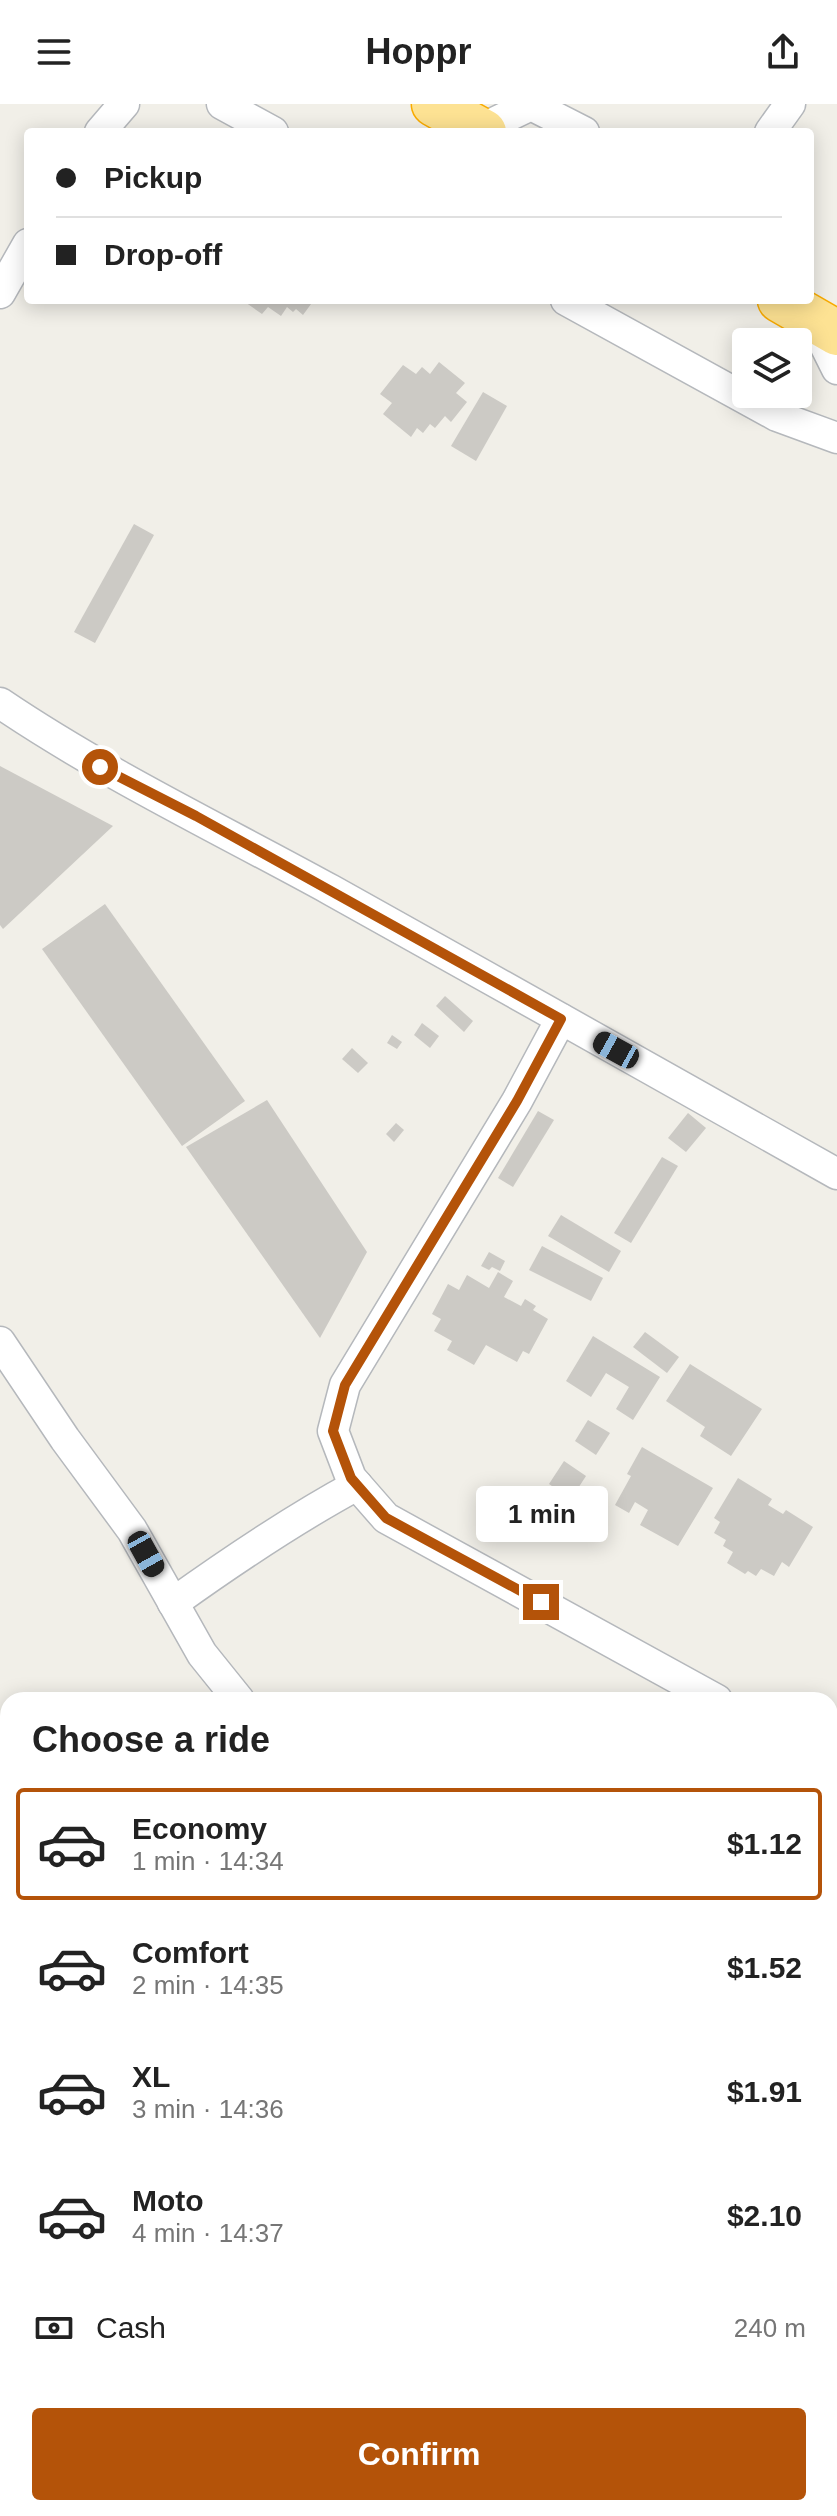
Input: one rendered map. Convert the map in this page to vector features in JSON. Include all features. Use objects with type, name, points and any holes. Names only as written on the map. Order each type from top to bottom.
[{"type":"highway","points":[[434,104],[475,128]]},
{"type":"street","points":[[103,128],[124,104]]},
{"type":"street","points":[[222,104],[266,128]]},
{"type":"street","points":[[773,128],[790,104]]},
{"type":"street","points":[[486,128],[531,105],[576,128]]},
{"type":"street","points":[[0,293],[24,251]]},
{"type":"street","points":[[573,304],[777,416],[837,438]]},
{"type":"street","points":[[809,317],[837,369]]},
{"type":"street","points":[[0,703],[100,767],[196,816],[837,1174]]},
{"type":"street","points":[[561,1019],[509,1114],[345,1385],[333,1431],[351,1478],[386,1518],[702,1692]]},
{"type":"street","points":[[0,1342],[65,1439],[132,1530],[202,1654],[233,1692]]},
{"type":"street","points":[[173,1603],[305,1513],[357,1485]]},
{"type":"building","points":[[248,304],[311,304],[303,315],[287,307],[281,316],[268,307],[262,314]]},
{"type":"building","points":[[439,362],[465,383],[456,393],[467,402],[451,422],[445,416],[435,428],[430,424],[423,433],[417,428],[411,437],[383,414],[392,403],[380,394],[403,365],[416,374],[422,367],[430,374]]},
{"type":"building","points":[[483,392],[507,406],[476,461],[451,446]]},
{"type":"building","points":[[134,524],[154,535],[95,643],[74,632]]},
{"type":"building","points":[[0,766],[113,826],[3,929],[0,925]]},
{"type":"building","points":[[105,904],[245,1101],[182,1146],[42,949]]},
{"type":"building","points":[[445,996],[473,1021],[464,1032],[436,1006]]},
{"type":"building","points":[[422,1023],[439,1036],[430,1048],[414,1035]]},
{"type":"building","points":[[392,1035],[402,1042],[397,1049],[387,1043]]},
{"type":"building","points":[[352,1048],[368,1063],[358,1073],[342,1059]]},
{"type":"building","points":[[267,1100],[367,1252],[320,1338],[186,1147]]},
{"type":"building","points":[[538,1111],[554,1120],[513,1187],[498,1178]]},
{"type":"building","points":[[688,1113],[706,1128],[686,1152],[668,1138]]},
{"type":"building","points":[[396,1123],[404,1130],[394,1142],[386,1134]]},
{"type":"building","points":[[662,1157],[678,1166],[631,1243],[614,1233]]},
{"type":"building","points":[[561,1215],[621,1251],[609,1272],[548,1236]]},
{"type":"building","points":[[542,1246],[603,1278],[591,1301],[529,1270]]},
{"type":"building","points":[[489,1252],[505,1261],[500,1271],[481,1266]]},
{"type":"building","points":[[498,1272],[513,1281],[504,1297],[521,1306],[525,1299],[536,1306],[533,1310],[548,1319],[529,1354],[523,1351],[517,1362],[486,1345],[474,1365],[447,1350],[452,1341],[434,1331],[441,1319],[432,1314],[448,1284],[459,1290],[467,1275],[489,1288]]},
{"type":"building","points":[[645,1332],[679,1357],[667,1373],[633,1347]]},
{"type":"building","points":[[593,1336],[660,1377],[633,1420],[616,1409],[629,1387],[606,1373],[591,1397],[566,1381]]},
{"type":"building","points":[[690,1364],[762,1409],[731,1456],[700,1436],[705,1427],[666,1401]]},
{"type":"building","points":[[588,1420],[610,1433],[596,1455],[575,1441]]},
{"type":"building","points":[[642,1447],[713,1488],[678,1546],[640,1525],[648,1510],[635,1502],[629,1513],[615,1505]]},
{"type":"building","points":[[564,1461],[586,1476],[571,1499],[549,1484]]},
{"type":"building","points":[[738,1478],[772,1499],[768,1505],[783,1514],[786,1510],[813,1527],[789,1567],[782,1562],[774,1576],[761,1569],[756,1576],[748,1571],[745,1574],[727,1563],[733,1552],[723,1546],[726,1540],[714,1533],[720,1522],[714,1518]]},
{"type":"route","points":[[100,767],[196,816],[561,1019],[517,1101],[345,1385],[333,1431],[351,1478],[386,1518],[541,1602]]}]
